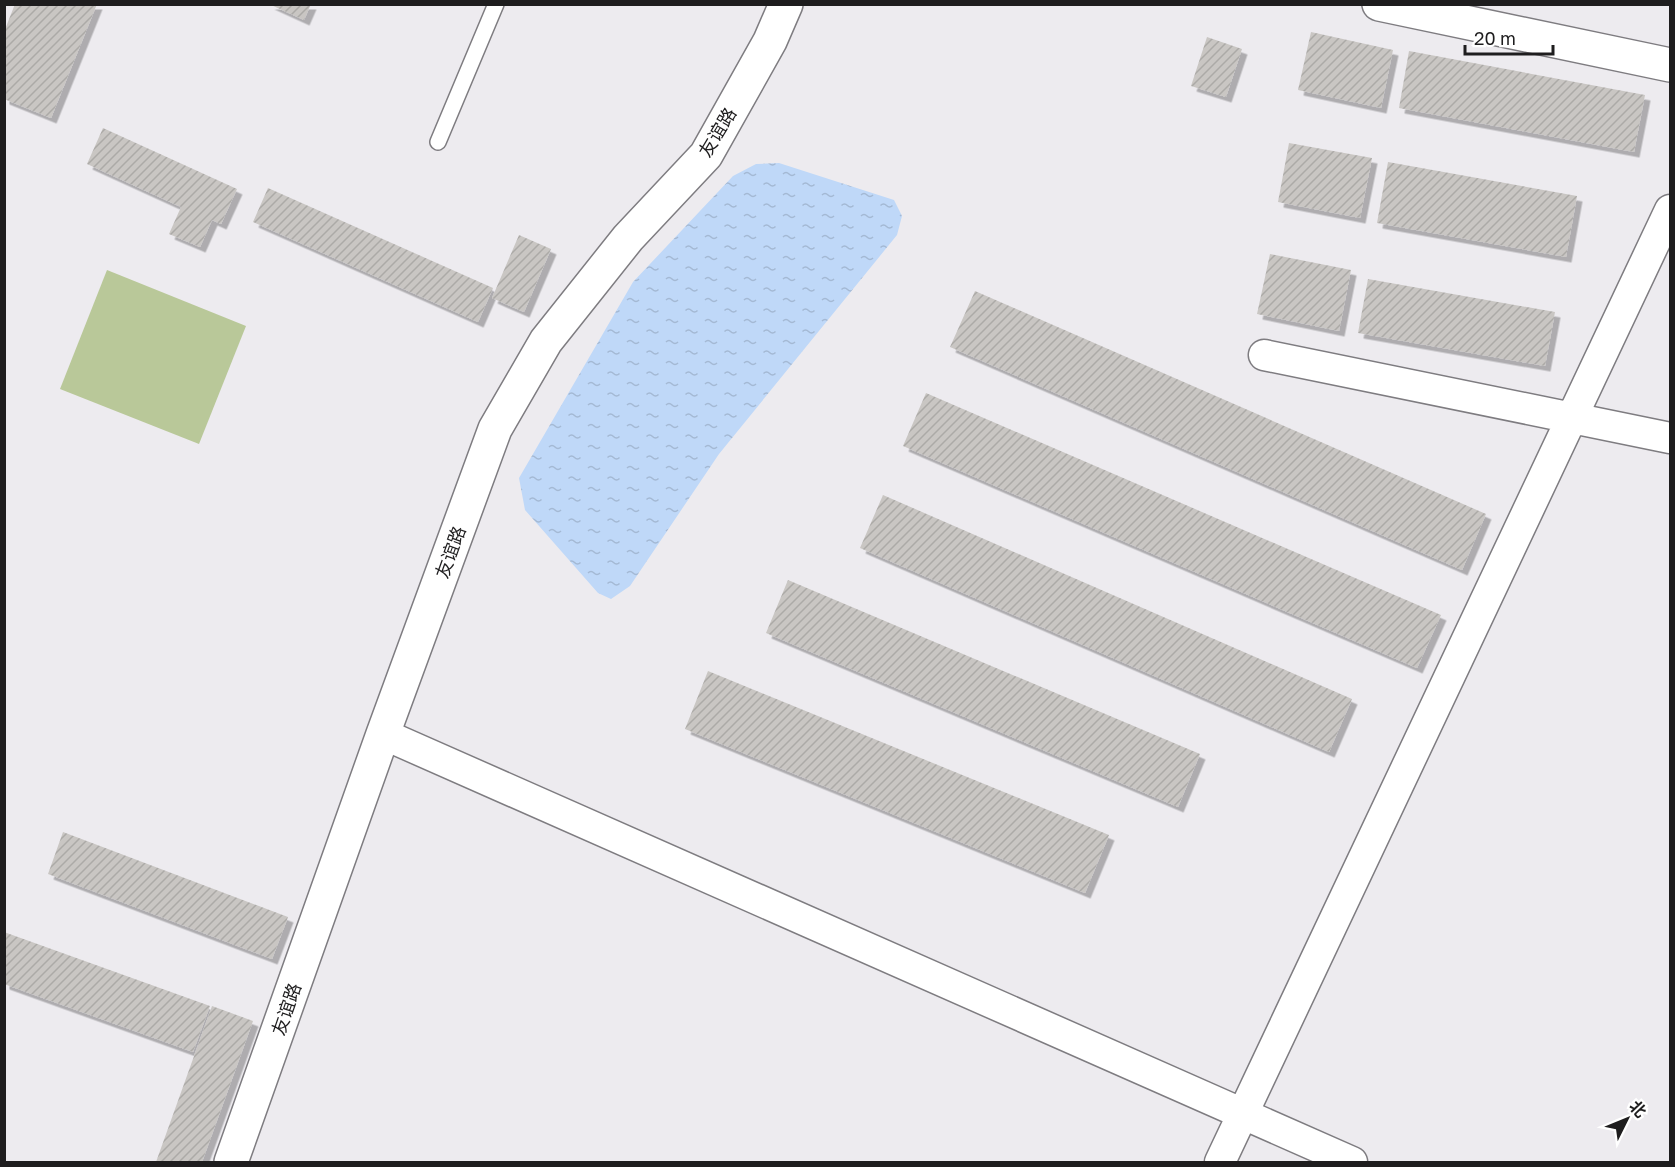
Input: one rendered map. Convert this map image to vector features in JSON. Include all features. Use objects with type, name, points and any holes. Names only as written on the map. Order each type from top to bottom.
[{"type":"street","name":"友谊路","points":[[231,1162],[383,734],[495,429],[546,341],[628,238],[706,155],[770,41],[786,4]]},
{"type":"street","points":[[1379,4],[1671,65]]},
{"type":"street","points":[[1220,1162],[1671,210]]},
{"type":"street","points":[[1264,355],[1671,438]]},
{"type":"street","points":[[383,734],[1352,1162]]},
{"type":"lane","points":[[438,142],[496,4]]},
{"type":"green space","points":[[107,270],[246,326],[199,444],[60,389]]},
{"type":"water","points":[[779,163],[894,200],[902,216],[897,235],[719,454],[630,586],[611,599],[598,593],[525,510],[519,478],[633,282],[733,176],[756,164]]},
{"type":"building","points":[[15,4],[97,4],[51,118],[4,99],[4,32]]},
{"type":"building","points":[[269,4],[311,4],[304,20]]},
{"type":"building","points":[[1311,32],[1393,50],[1381,108],[1298,90]]},
{"type":"building","points":[[1207,37],[1242,49],[1226,97],[1191,86]]},
{"type":"building","points":[[1409,51],[1645,95],[1634,152],[1399,108]]},
{"type":"building","points":[[103,128],[237,189],[221,224],[212,220],[200,247],[169,234],[181,207],[87,164]]},
{"type":"building","points":[[1289,143],[1372,158],[1360,218],[1278,202]]},
{"type":"building","points":[[1388,162],[1577,196],[1566,257],[1377,223]]},
{"type":"building","points":[[268,188],[493,288],[478,322],[253,222]]},
{"type":"building","points":[[519,235],[551,249],[524,312],[492,298]]},
{"type":"building","points":[[1270,254],[1351,270],[1339,331],[1257,314]]},
{"type":"building","points":[[1368,279],[1555,312],[1545,366],[1358,333]]},
{"type":"building","points":[[975,291],[1486,514],[1462,570],[950,347]]},
{"type":"building","points":[[926,393],[1441,615],[1417,668],[903,446]]},
{"type":"building","points":[[883,495],[1352,699],[1329,752],[860,548]]},
{"type":"building","points":[[788,580],[1200,754],[1178,807],[766,633]]},
{"type":"building","points":[[708,671],[1109,835],[1085,893],[685,729]]},
{"type":"building","points":[[63,832],[288,917],[272,959],[48,874]]},
{"type":"building","points":[[4,932],[210,1006],[193,1052],[4,984]]},
{"type":"building","points":[[212,1006],[253,1021],[202,1162],[156,1162]]}]
